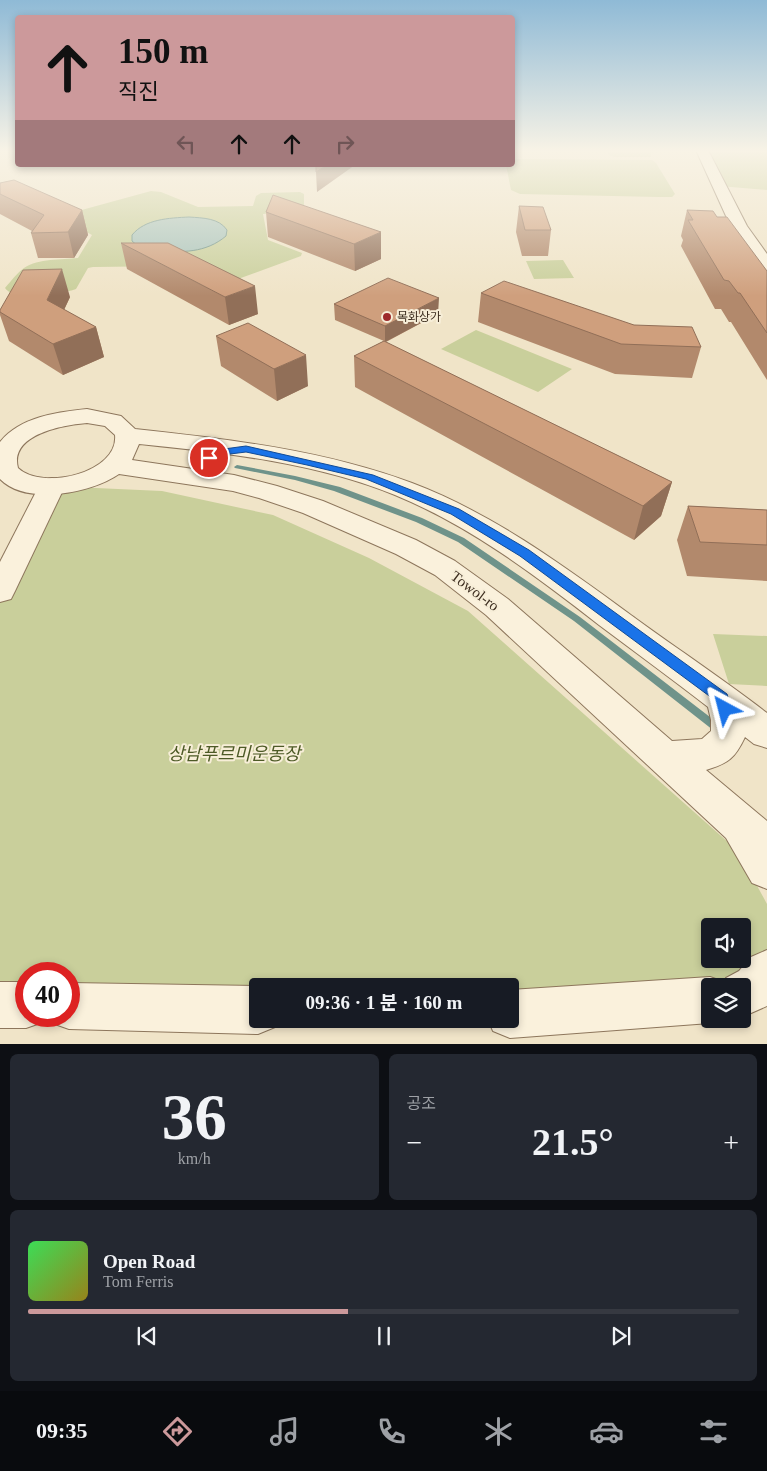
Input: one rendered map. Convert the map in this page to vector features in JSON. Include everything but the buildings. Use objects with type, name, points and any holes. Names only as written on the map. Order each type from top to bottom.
[{"type":"street","points":[[725,199],[739,227],[767,266]]},
{"type":"street","points":[[87,416],[102,418],[116,423],[127,435],[127,449],[120,460],[91,478],[72,484],[32,485],[4,473],[4,461],[12,435],[48,422],[68,417],[87,416]]},
{"type":"street","points":[[127,435],[246,449],[369,477],[455,512],[524,553],[722,698],[767,734]]},
{"type":"street","points":[[223,482],[206,471],[203,466],[209,458],[218,454],[246,449]]},
{"type":"street","name":"Towol-ro","points":[[113,465],[223,482],[268,492],[313,507],[406,547],[444,568],[497,607],[576,676],[736,822],[767,846]]},
{"type":"street","points":[[0,591],[52,486]]},
{"type":"street","points":[[664,757],[707,755],[720,747],[729,732],[728,719],[722,698]]},
{"type":"street","points":[[736,822],[767,868]]},
{"type":"street","points":[[751,989],[767,973]]},
{"type":"street","points":[[751,998],[767,997]]},
{"type":"street","points":[[519,1013],[701,1001]]},
{"type":"street","points":[[0,1005],[15,1006]]},
{"type":"street","points":[[80,1006],[249,1010]]},
{"type":"green space","points":[[123,199],[178,199],[198,207],[253,206],[255,199],[304,199],[304,208],[296,211],[263,214],[268,240],[302,253],[301,256],[227,283],[174,266],[93,267],[88,268],[76,289],[38,296],[18,295],[10,292],[5,288],[19,272],[36,262],[78,258],[92,235],[61,218],[67,214]]},
{"type":"green space","points":[[563,260],[574,278],[534,279],[526,261]]},
{"type":"green space","points":[[476,330],[572,369],[538,392],[441,349]]},
{"type":"green space","name":"상남푸르미운동장","points":[[52,486],[162,491],[273,515],[369,558],[468,611],[738,851],[767,904],[767,961],[747,978],[701,978],[701,987],[519,1013],[519,978],[249,978],[249,1010],[80,1006],[80,962],[15,962],[15,1005],[0,1005],[0,591]]},
{"type":"green space","points":[[713,634],[767,636],[767,686],[729,684]]},
{"type":"water","points":[[189,217],[210,219],[220,223],[227,230],[226,236],[202,249],[184,251],[147,248],[132,241],[132,235],[137,230],[150,223],[158,220]]},
{"type":"waterway","points":[[237,467],[295,478],[337,489],[419,520],[461,540],[577,619],[716,727]]},
{"type":"place","name":"목화상가","points":[[387,317]]},
{"type":"route","points":[[209,458],[218,454],[246,449],[307,462],[369,477],[455,512],[490,531],[524,553],[722,698],[725,709]]}]
